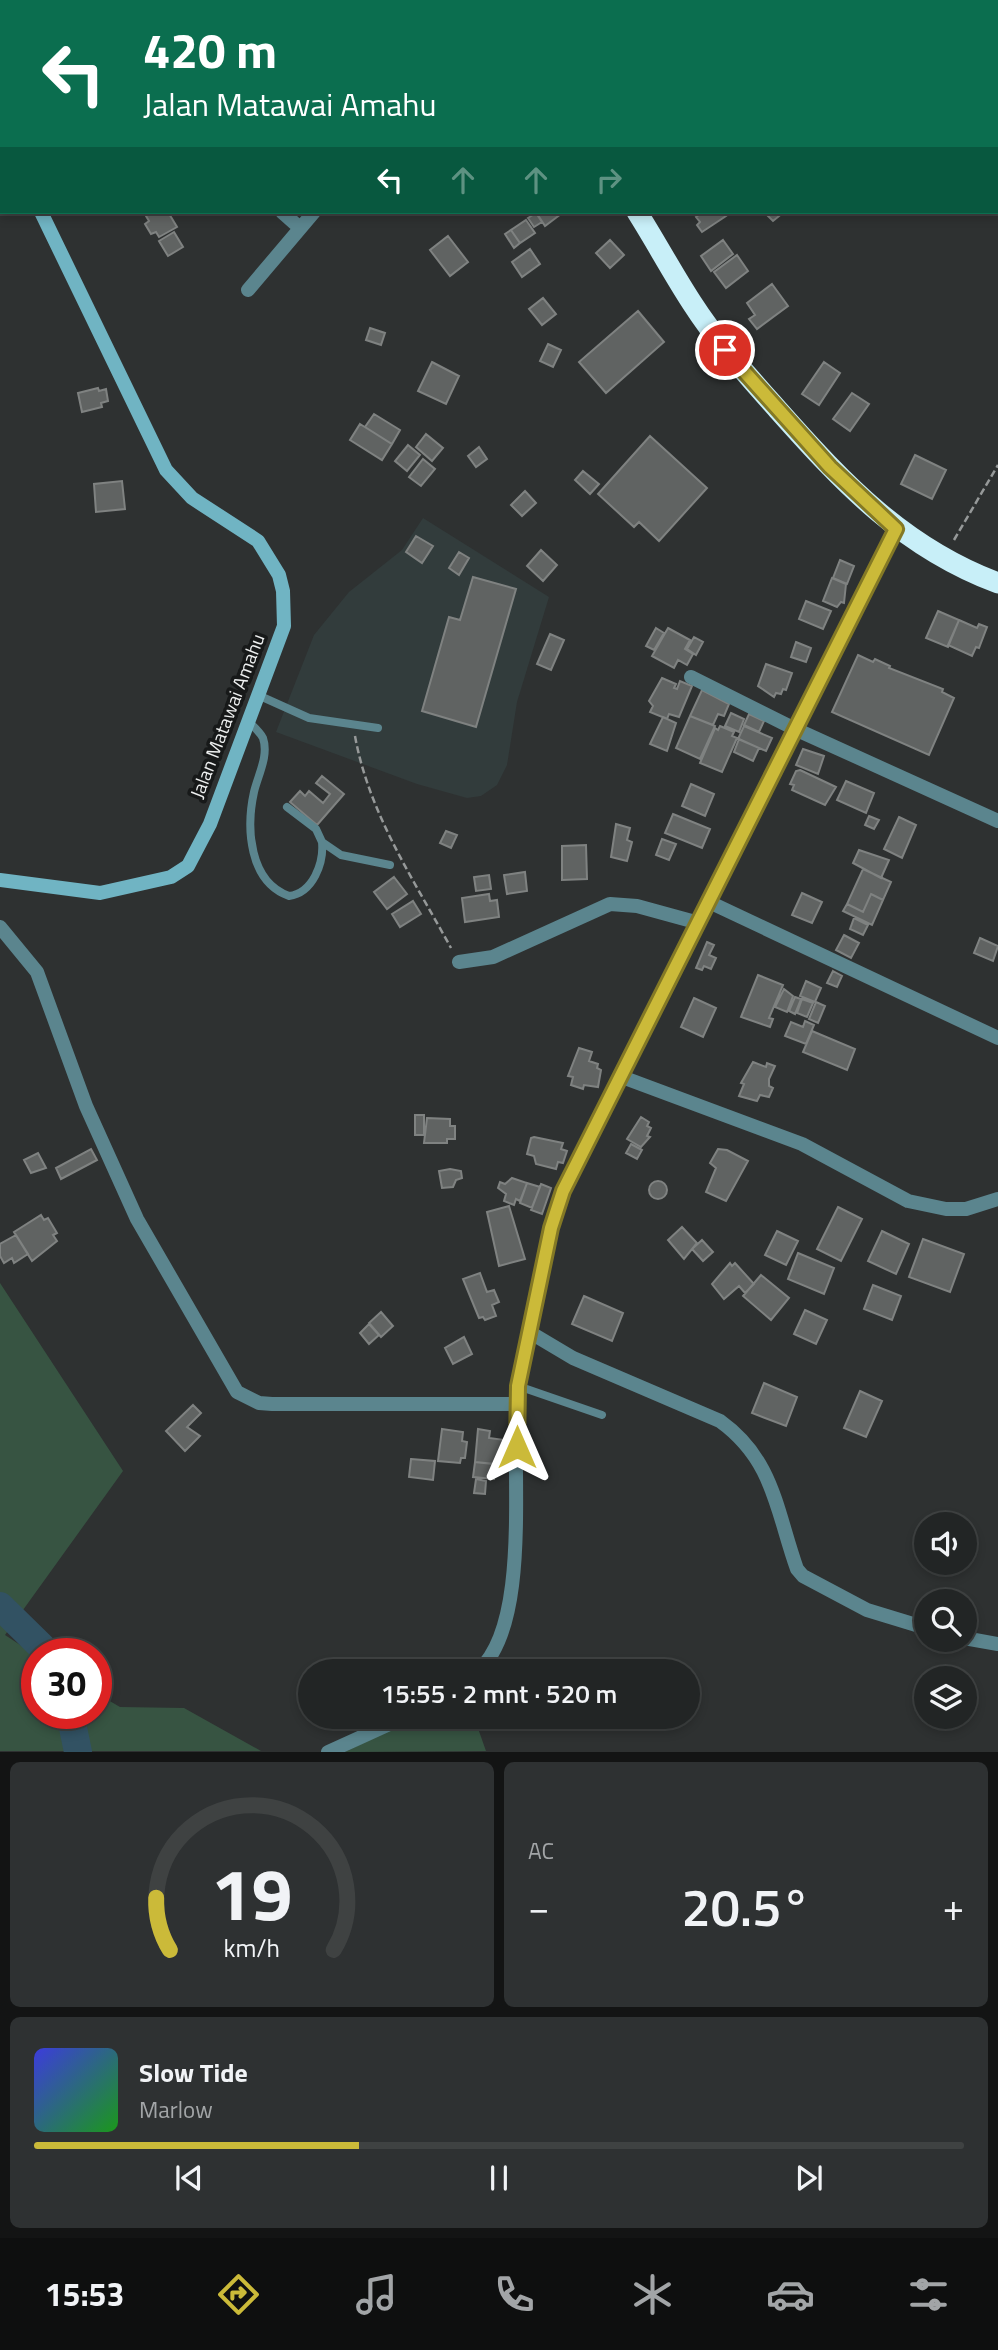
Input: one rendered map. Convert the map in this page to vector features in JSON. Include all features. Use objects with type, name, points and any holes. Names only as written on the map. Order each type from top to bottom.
[{"type":"highway","points":[[638,214],[692,304],[725,350],[830,467],[896,529],[943,558],[998,583]]},
{"type":"main road","name":"Jalan Matawai Amahu","points":[[0,880],[100,893],[171,877],[188,866],[211,824],[284,626],[284,591],[279,575],[258,541],[192,498],[166,470],[42,214]]},
{"type":"street","points":[[284,214],[300,228]]},
{"type":"street","points":[[248,290],[312,214]]},
{"type":"street","points":[[489,1659],[512,1583],[518,1386],[549,1239],[563,1191],[896,529]]},
{"type":"street","points":[[691,677],[795,729],[998,821]]},
{"type":"street","points":[[709,902],[998,1038]]},
{"type":"street","points":[[459,962],[493,957],[610,904],[637,906],[699,923]]},
{"type":"street","points":[[0,927],[37,972],[86,1106],[136,1219],[237,1392],[259,1403],[272,1404],[517,1404]]},
{"type":"street","points":[[622,1077],[802,1144],[908,1201],[946,1209],[966,1209],[998,1199]]},
{"type":"street","points":[[530,1334],[573,1358],[720,1421],[738,1434],[762,1462],[797,1569],[803,1576],[867,1610],[914,1624]]},
{"type":"street","points":[[977,1640],[998,1644]]},
{"type":"street","points":[[328,1752],[379,1729]]},
{"type":"lane","points":[[260,696],[309,718],[378,728]]},
{"type":"lane","points":[[249,722],[262,737],[264,749],[250,825],[256,863],[271,888],[289,897],[305,890],[322,856],[322,842],[316,829],[287,807]]},
{"type":"lane","points":[[322,842],[341,855]]},
{"type":"lane","points":[[322,856],[341,855],[390,865]]},
{"type":"lane","points":[[518,1386],[602,1415]]},
{"type":"path","points":[[943,558],[998,465]]},
{"type":"path","points":[[355,736],[373,805],[459,962]]},
{"type":"shaded area","points":[[423,518],[549,597],[517,702],[507,765],[497,785],[481,796],[467,798],[417,784],[276,732],[314,635],[349,592],[402,550]]},
{"type":"green space","points":[[0,1283],[123,1471],[5,1635],[21,1646],[21,1729],[112,1729],[112,1702],[120,1707],[184,1708],[261,1751],[0,1751]]},
{"type":"green space","points":[[390,1729],[478,1729],[486,1751],[345,1752]]},
{"type":"building","points":[[169,214],[177,227],[159,237],[156,232],[151,234],[145,224],[149,221],[146,216]]},
{"type":"building","points":[[537,214],[561,214],[545,226]]},
{"type":"building","points":[[537,214],[542,222],[534,227],[528,218]]},
{"type":"building","points":[[700,214],[726,216],[702,232],[696,217]]},
{"type":"building","points":[[766,214],[782,214],[773,221]]},
{"type":"building","points":[[526,220],[535,233],[520,243],[511,230]]},
{"type":"building","points":[[511,230],[520,243],[514,248],[505,234]]},
{"type":"building","points":[[174,232],[183,247],[168,256],[159,241]]},
{"type":"building","points":[[448,236],[468,262],[450,276],[430,250]]},
{"type":"building","points":[[610,240],[624,255],[610,268],[596,253]]},
{"type":"building","points":[[723,240],[733,254],[711,271],[701,256]]},
{"type":"building","points":[[530,249],[540,264],[522,277],[512,262]]},
{"type":"building","points":[[737,255],[748,271],[726,288],[714,272]]},
{"type":"building","points":[[772,284],[788,306],[757,329],[749,319],[755,315],[747,303]]},
{"type":"building","points":[[543,298],[556,314],[542,325],[529,309]]},
{"type":"building","points":[[638,311],[664,342],[606,393],[579,362]]},
{"type":"building","points":[[370,328],[385,333],[381,345],[366,340]]},
{"type":"building","points":[[548,344],[561,350],[553,367],[540,361]]},
{"type":"building","points":[[432,362],[459,376],[446,404],[418,391]]},
{"type":"building","points":[[824,362],[840,373],[819,405],[802,394]]},
{"type":"building","points":[[98,388],[99,391],[106,389],[108,401],[101,403],[102,407],[82,412],[78,393]]},
{"type":"building","points":[[852,393],[869,404],[850,431],[833,419]]},
{"type":"building","points":[[374,414],[400,430],[392,444],[365,427]]},
{"type":"building","points":[[360,424],[392,444],[382,460],[350,440]]},
{"type":"building","points":[[426,434],[443,448],[432,461],[416,447]]},
{"type":"building","points":[[650,436],[707,488],[659,541],[639,522],[634,527],[598,494]]},
{"type":"building","points":[[408,445],[420,455],[407,471],[395,461]]},
{"type":"building","points":[[479,447],[487,459],[476,467],[468,456]]},
{"type":"building","points":[[915,455],[946,470],[932,499],[901,484]]},
{"type":"building","points":[[423,459],[435,469],[421,486],[409,477]]},
{"type":"building","points":[[583,471],[599,484],[590,494],[575,480]]},
{"type":"building","points":[[122,481],[125,509],[96,512],[94,484]]},
{"type":"building","points":[[525,491],[536,503],[522,516],[511,505]]},
{"type":"building","points":[[416,536],[433,546],[422,563],[406,552]]},
{"type":"building","points":[[541,550],[557,565],[543,581],[527,566]]},
{"type":"building","points":[[459,552],[469,558],[459,575],[449,568]]},
{"type":"building","points":[[840,560],[854,566],[847,584],[833,578]]},
{"type":"building","points":[[473,577],[516,589],[476,727],[422,711],[449,617],[460,620]]},
{"type":"building","points":[[832,578],[846,584],[844,603],[841,602],[837,607],[823,601]]},
{"type":"building","points":[[806,601],[831,611],[823,629],[799,619]]},
{"type":"building","points":[[938,611],[959,620],[948,647],[926,638]]},
{"type":"building","points":[[959,620],[977,628],[979,624],[987,627],[979,648],[976,647],[972,656],[948,645]]},
{"type":"building","points":[[656,628],[664,633],[654,650],[646,646]]},
{"type":"building","points":[[668,628],[690,640],[685,649],[693,654],[687,665],[678,660],[674,668],[652,656]]},
{"type":"building","points":[[550,634],[564,640],[551,670],[537,664]]},
{"type":"building","points":[[694,637],[703,642],[696,655],[687,649]]},
{"type":"building","points":[[796,642],[811,648],[806,662],[791,657]]},
{"type":"building","points":[[858,655],[873,662],[875,659],[890,666],[889,668],[943,689],[942,692],[954,698],[929,755],[832,712]]},
{"type":"building","points":[[766,664],[792,673],[786,690],[783,689],[781,694],[776,693],[774,697],[758,686]]},
{"type":"building","points":[[662,678],[676,684],[674,688],[677,689],[680,681],[692,686],[679,717],[669,714],[667,719],[650,712],[653,706],[649,701]]},
{"type":"building","points":[[702,690],[729,704],[724,716],[718,714],[713,725],[690,716]]},
{"type":"building","points":[[731,713],[744,719],[739,732],[725,726]]},
{"type":"building","points":[[749,714],[764,721],[759,732],[744,725]]},
{"type":"building","points":[[690,716],[715,726],[700,759],[676,748]]},
{"type":"building","points":[[663,717],[676,723],[667,751],[650,744]]},
{"type":"building","points":[[720,726],[734,732],[732,736],[737,738],[722,772],[700,763],[715,728],[718,730]]},
{"type":"building","points":[[744,726],[772,738],[766,751],[738,739]]},
{"type":"building","points":[[739,739],[759,748],[753,761],[734,752]]},
{"type":"building","points":[[803,749],[824,756],[818,774],[796,765]]},
{"type":"building","points":[[800,770],[836,787],[825,805],[792,790],[794,785],[790,784],[796,771]]},
{"type":"building","points":[[322,776],[344,794],[317,825],[290,802],[300,791],[305,796],[309,791],[323,803],[330,794],[316,783]]},
{"type":"building","points":[[846,781],[874,793],[866,813],[837,800]]},
{"type":"building","points":[[691,784],[714,794],[705,816],[682,806]]},
{"type":"building","points":[[673,814],[710,829],[702,848],[665,833]]},
{"type":"building","points":[[869,816],[879,820],[874,829],[865,825]]},
{"type":"building","points":[[899,817],[916,825],[902,858],[884,849]]},
{"type":"building","points":[[616,824],[630,828],[627,840],[632,842],[627,861],[611,857]]},
{"type":"building","points":[[446,831],[457,835],[451,848],[440,843]]},
{"type":"building","points":[[662,839],[676,844],[669,860],[656,855]]},
{"type":"building","points":[[586,845],[587,879],[562,880],[562,846]]},
{"type":"building","points":[[859,850],[889,860],[881,878],[853,863]]},
{"type":"building","points":[[863,869],[891,882],[883,900],[871,894],[863,912],[847,904]]},
{"type":"building","points":[[525,872],[527,891],[507,894],[504,875]]},
{"type":"building","points":[[489,875],[491,889],[476,891],[474,877]]},
{"type":"building","points":[[394,877],[407,894],[387,909],[374,892]]},
{"type":"building","points":[[802,893],[822,902],[812,923],[792,915]]},
{"type":"building","points":[[489,894],[490,901],[497,900],[499,917],[465,922],[462,898]]},
{"type":"building","points":[[871,894],[883,900],[872,925],[843,911],[847,904],[863,912]]},
{"type":"building","points":[[413,901],[421,914],[400,927],[392,914]]},
{"type":"building","points":[[854,918],[868,925],[863,935],[850,929]]},
{"type":"building","points":[[844,935],[859,943],[851,958],[836,950]]},
{"type":"building","points":[[980,938],[998,946],[993,961],[974,953]]},
{"type":"building","points":[[707,942],[714,945],[709,955],[716,958],[711,969],[704,966],[702,970],[696,968]]},
{"type":"building","points":[[833,971],[842,976],[837,987],[827,983]]},
{"type":"building","points":[[758,975],[783,985],[769,1018],[773,1019],[770,1027],[741,1017]]},
{"type":"building","points":[[806,981],[821,988],[815,1002],[800,996]]},
{"type":"building","points":[[784,989],[793,996],[787,1012],[775,1007]]},
{"type":"building","points":[[795,997],[801,999],[795,1014],[789,1011]]},
{"type":"building","points":[[694,998],[716,1008],[703,1037],[681,1027]]},
{"type":"building","points":[[802,999],[813,1003],[807,1017],[797,1013]]},
{"type":"building","points":[[816,1002],[825,1006],[818,1023],[809,1019]]},
{"type":"building","points":[[805,1021],[814,1025],[806,1044],[785,1036],[791,1022],[803,1027]]},
{"type":"building","points":[[812,1031],[855,1049],[847,1070],[803,1052]]},
{"type":"building","points":[[579,1048],[592,1052],[589,1061],[598,1064],[597,1068],[601,1070],[598,1087],[584,1085],[583,1089],[571,1085],[573,1077],[568,1076]]},
{"type":"building","points":[[753,1062],[766,1067],[767,1063],[775,1066],[769,1079],[769,1086],[773,1088],[769,1097],[760,1095],[757,1101],[739,1096],[744,1084],[741,1083]]},
{"type":"building","points":[[415,1115],[424,1115],[424,1135],[415,1135]]},
{"type":"building","points":[[641,1117],[649,1122],[647,1126],[651,1128],[647,1136],[650,1137],[641,1147],[627,1139]]},
{"type":"building","points":[[427,1118],[450,1119],[450,1126],[455,1126],[455,1139],[447,1139],[447,1143],[424,1143]]},
{"type":"building","points":[[531,1138],[563,1143],[561,1149],[567,1151],[563,1163],[558,1162],[556,1169],[536,1164],[534,1156],[527,1154]]},
{"type":"building","points":[[631,1144],[642,1150],[637,1159],[626,1153]]},
{"type":"building","points":[[91,1149],[97,1160],[61,1179],[56,1168]]},
{"type":"building","points":[[718,1149],[727,1150],[748,1161],[726,1201],[706,1192],[716,1168],[710,1163]]},
{"type":"building","points":[[38,1153],[46,1168],[31,1173],[24,1160]]},
{"type":"building","points":[[439,1171],[461,1171],[462,1178],[456,1180],[453,1187],[442,1188]]},
{"type":"building","points":[[512,1178],[527,1183],[520,1201],[516,1199],[514,1205],[504,1201],[506,1194],[498,1188],[500,1182],[505,1184]]},
{"type":"building","points":[[654,1181],[662,1181],[667,1190],[665,1197],[654,1199],[649,1194],[649,1186]]},
{"type":"building","points":[[527,1183],[540,1187],[532,1208],[520,1203]]},
{"type":"building","points":[[541,1184],[551,1188],[542,1214],[531,1210]]},
{"type":"building","points":[[509,1206],[525,1259],[499,1266],[487,1212]]},
{"type":"building","points":[[838,1207],[862,1219],[841,1261],[817,1249]]},
{"type":"building","points":[[41,1215],[44,1220],[48,1218],[57,1233],[53,1235],[57,1241],[32,1261],[14,1232]]},
{"type":"building","points":[[682,1227],[697,1243],[684,1259],[668,1240]]},
{"type":"building","points":[[777,1231],[798,1241],[786,1265],[765,1255]]},
{"type":"building","points":[[882,1231],[909,1244],[896,1274],[868,1261]]},
{"type":"building","points":[[16,1235],[28,1254],[14,1263],[12,1258],[4,1263],[0,1256],[0,1244]]},
{"type":"building","points":[[923,1239],[964,1254],[950,1292],[909,1277]]},
{"type":"building","points":[[702,1240],[713,1252],[703,1261],[692,1249]]},
{"type":"building","points":[[798,1253],[834,1268],[824,1294],[788,1279]]},
{"type":"building","points":[[730,1263],[732,1266],[735,1263],[754,1284],[745,1293],[739,1286],[724,1299],[712,1284]]},
{"type":"building","points":[[480,1273],[487,1292],[494,1290],[499,1302],[492,1305],[496,1316],[485,1320],[483,1317],[479,1318],[463,1279]]},
{"type":"building","points":[[761,1275],[789,1298],[771,1320],[743,1296]]},
{"type":"building","points":[[873,1285],[901,1296],[892,1320],[864,1309]]},
{"type":"building","points":[[584,1296],[623,1313],[612,1341],[572,1324]]},
{"type":"building","points":[[805,1310],[827,1320],[816,1344],[794,1334]]},
{"type":"building","points":[[381,1312],[393,1326],[381,1337],[369,1323]]},
{"type":"building","points":[[369,1324],[379,1335],[369,1344],[360,1333]]},
{"type":"building","points":[[464,1337],[472,1354],[453,1364],[445,1348]]},
{"type":"building","points":[[764,1383],[797,1397],[786,1426],[752,1413]]},
{"type":"building","points":[[860,1391],[882,1401],[866,1437],[844,1428]]},
{"type":"building","points":[[193,1405],[201,1413],[187,1427],[200,1436],[185,1451],[166,1431]]},
{"type":"building","points":[[442,1429],[463,1432],[462,1441],[467,1442],[465,1458],[461,1458],[460,1463],[438,1461]]},
{"type":"building","points":[[478,1429],[490,1431],[489,1438],[505,1440],[502,1465],[475,1462]]},
{"type":"building","points":[[411,1459],[435,1461],[433,1480],[409,1477]]},
{"type":"building","points":[[475,1462],[495,1464],[494,1479],[473,1477]]},
{"type":"building","points":[[476,1479],[486,1481],[485,1494],[474,1493]]},
{"type":"waterway","points":[[0,1606],[33,1638]]},
{"type":"waterway","points":[[73,1729],[78,1752]]},
{"type":"route","points":[[517,1447],[518,1386],[551,1228],[563,1191],[896,529],[830,467],[725,350]]}]
